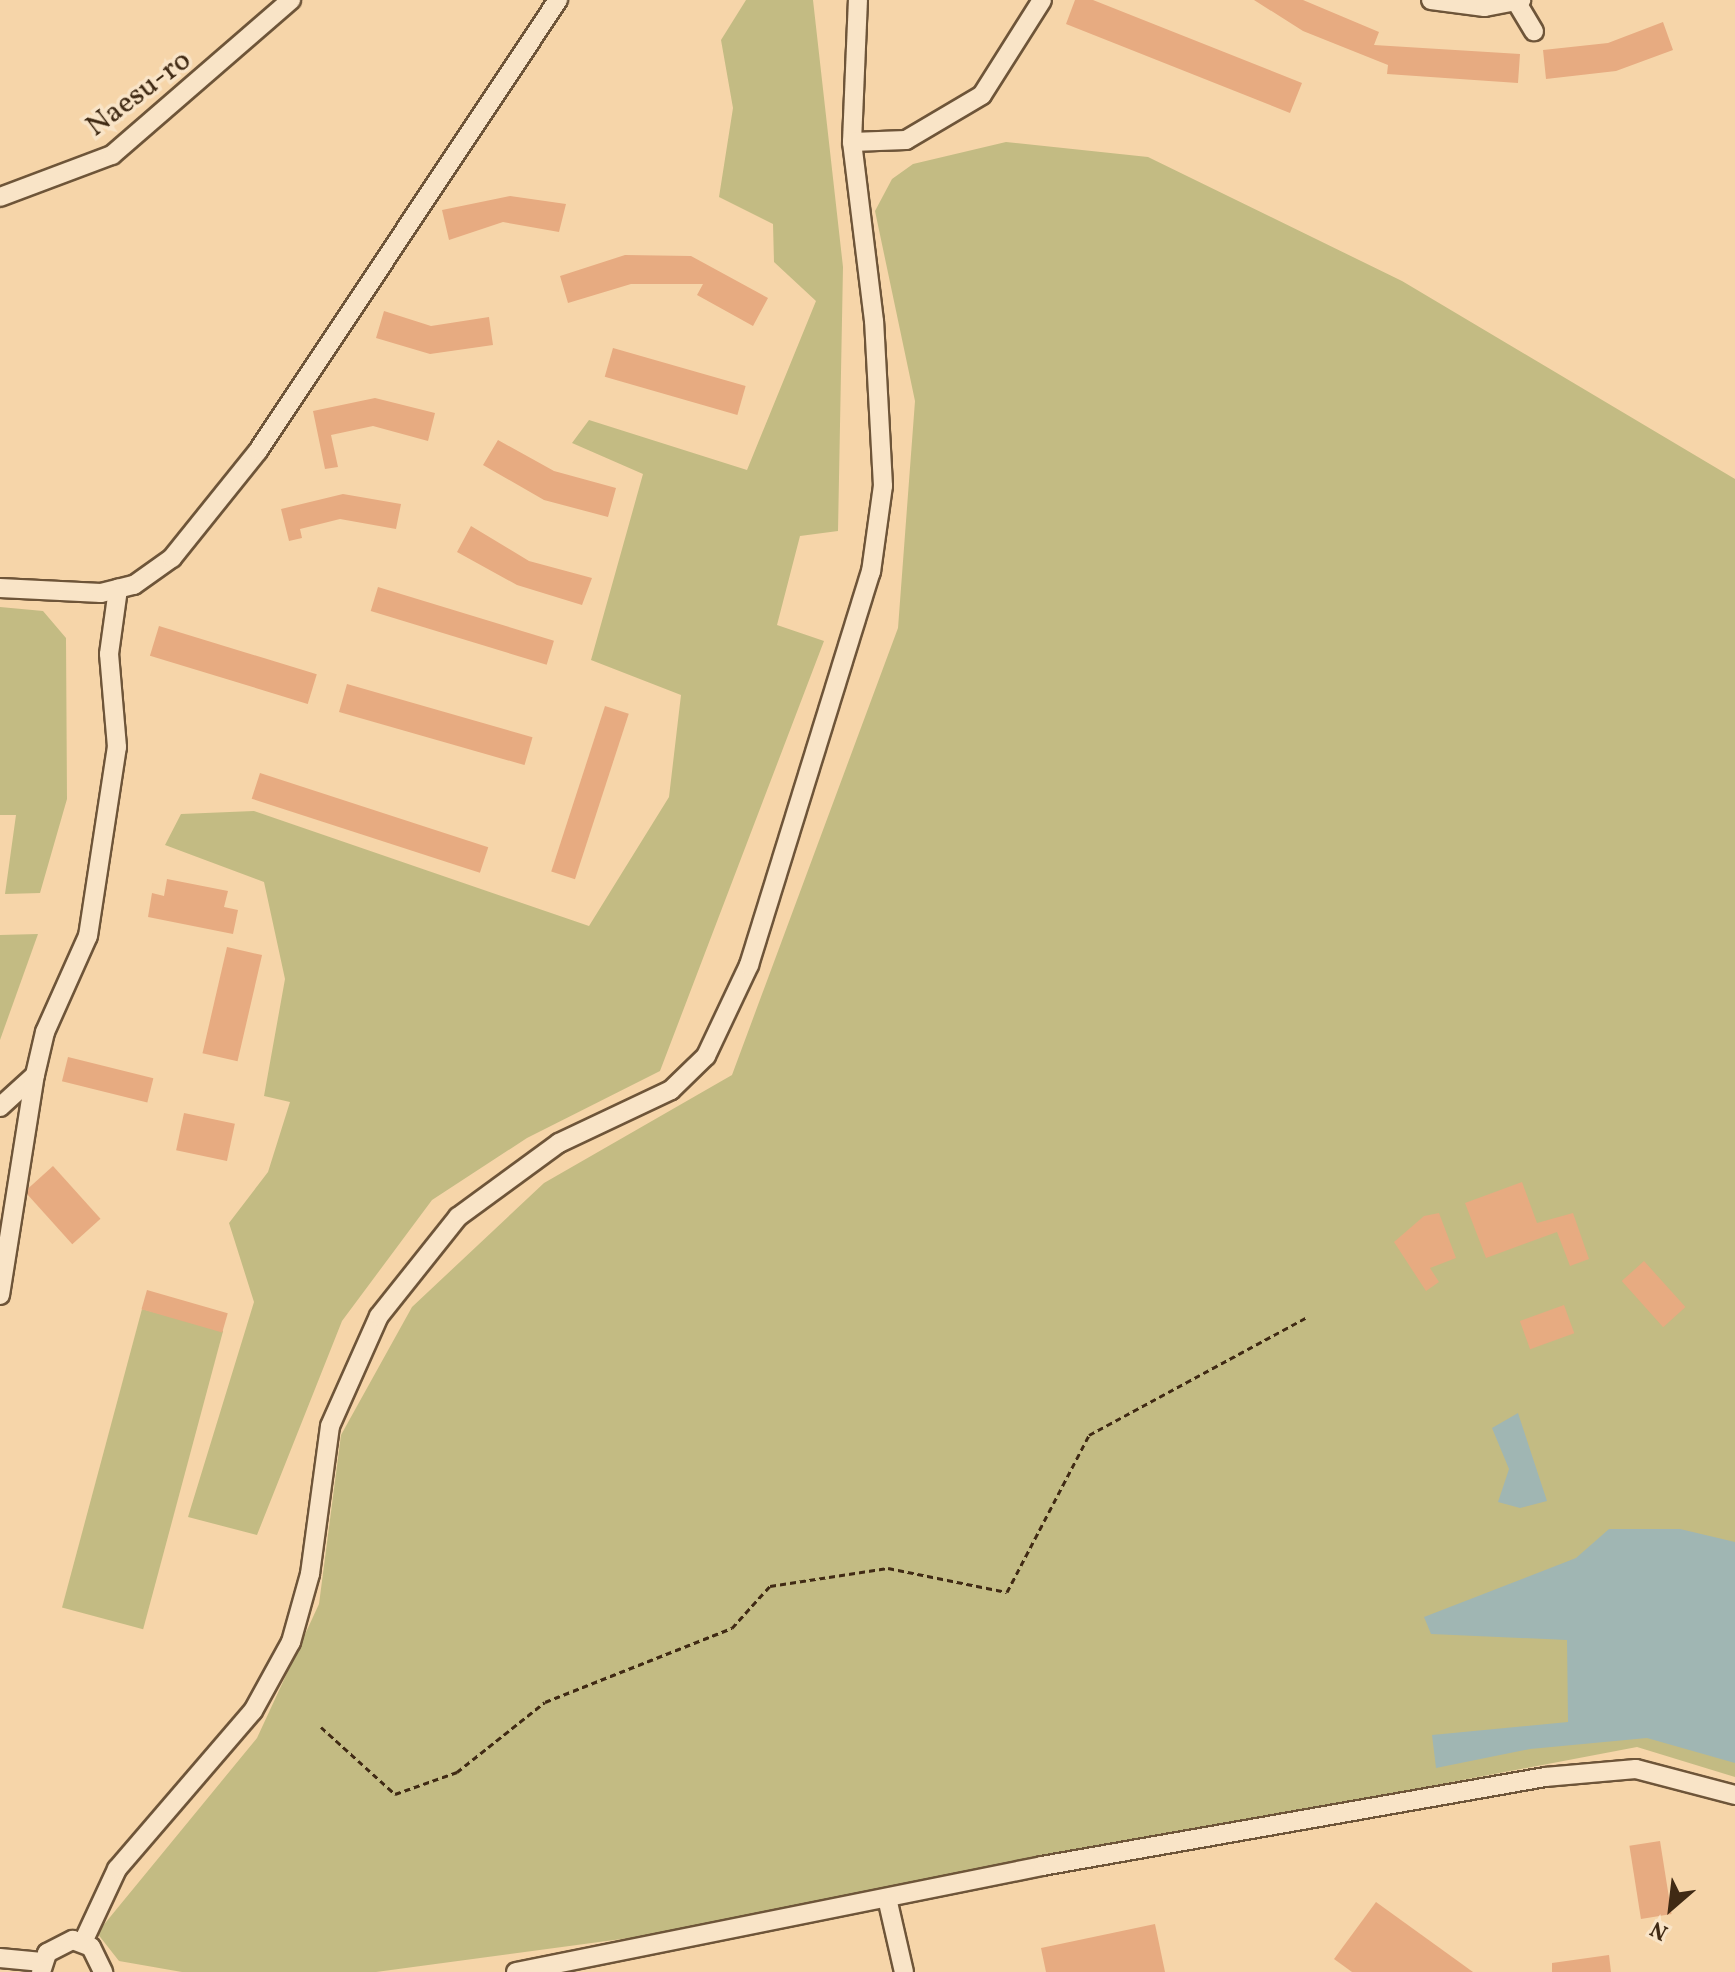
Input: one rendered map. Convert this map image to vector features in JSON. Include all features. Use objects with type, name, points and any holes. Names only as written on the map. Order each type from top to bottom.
[{"type":"street","name":"Naesu-ro","points":[[0,197],[112,155],[291,0]]},
{"type":"street","points":[[0,588],[118,589],[172,558],[258,451],[558,0]]},
{"type":"street","points":[[83,1942],[117,1869],[253,1711],[291,1642],[310,1574],[330,1426],[379,1316],[458,1217],[513,1173],[671,1090],[706,1056],[749,965],[871,572],[883,486],[874,321],[852,142],[858,0]]},
{"type":"street","points":[[852,142],[906,140],[982,95],[1042,0]]},
{"type":"street","points":[[1431,0],[1519,1],[1534,31]]},
{"type":"street","points":[[0,1295],[35,1075],[45,1032],[88,936],[105,838],[117,747],[109,654],[118,589]]},
{"type":"street","points":[[0,1107],[35,1075]]},
{"type":"street","points":[[516,1972],[887,1898],[1545,1777],[1636,1769],[1735,1795]]},
{"type":"street","points":[[887,1898],[904,1972]]},
{"type":"street","points":[[0,1958],[42,1967],[63,1941],[83,1942],[98,1954],[103,1972]]},
{"type":"path","points":[[321,1727],[395,1794],[457,1772],[545,1702],[732,1628],[770,1586],[888,1568],[1007,1592],[1089,1435],[1307,1317]]},
{"type":"shaded area","points":[[746,0],[813,0],[843,267],[838,531],[800,536],[777,625],[824,641],[660,1071],[527,1138],[432,1200],[342,1321],[257,1535],[188,1517],[254,1302],[229,1223],[268,1172],[290,1102],[264,1096],[285,979],[264,882],[165,845],[181,814],[254,811],[589,926],[669,797],[681,695],[591,660],[643,474],[572,443],[589,420],[747,470],[816,301],[774,262],[773,224],[719,197],[733,108],[721,40]]},
{"type":"shaded area","points":[[1006,142],[1148,157],[1402,281],[1735,479],[1735,1777],[1637,1747],[629,1938],[376,1972],[182,1972],[119,1961],[97,1933],[257,1738],[319,1604],[341,1435],[412,1307],[544,1183],[732,1075],[898,628],[915,401],[875,211],[892,179],[913,164]]},
{"type":"shaded area","points":[[0,607],[43,611],[66,638],[67,799],[40,893],[5,894],[16,815],[0,815]]},
{"type":"shaded area","points":[[38,934],[0,1040],[0,935]]},
{"type":"shaded area","points":[[142,1309],[223,1331],[143,1629],[62,1607]]},
{"type":"water","points":[[1518,1413],[1547,1501],[1520,1508],[1498,1502],[1509,1469],[1492,1428]]},
{"type":"water","points":[[1609,1529],[1680,1529],[1735,1542],[1735,1763],[1647,1738],[1530,1749],[1436,1768],[1432,1735],[1568,1722],[1567,1640],[1431,1634],[1424,1617],[1576,1558]]},
{"type":"building","points":[[1075,0],[1093,0],[1302,83],[1290,113],[1066,24]]},
{"type":"building","points":[[1254,0],[1303,0],[1379,32],[1374,45],[1520,54],[1518,83],[1387,74],[1388,65],[1303,31]]},
{"type":"building","points":[[1663,22],[1673,50],[1616,71],[1546,79],[1543,50],[1608,43]]},
{"type":"building","points":[[510,196],[566,204],[559,232],[503,222],[449,240],[442,210]]},
{"type":"building","points":[[625,255],[691,256],[768,298],[753,326],[697,295],[703,284],[631,284],[568,303],[560,276]]},
{"type":"building","points":[[384,311],[431,326],[489,317],[493,345],[430,354],[376,338]]},
{"type":"building","points":[[613,348],[746,386],[737,415],[605,377]]},
{"type":"building","points":[[375,398],[435,413],[428,441],[373,426],[331,435],[338,467],[325,469],[313,411]]},
{"type":"building","points":[[498,440],[554,471],[616,488],[608,517],[544,500],[483,465]]},
{"type":"building","points":[[343,494],[401,504],[396,529],[340,519],[300,529],[302,538],[289,541],[281,509]]},
{"type":"building","points":[[471,526],[529,561],[592,578],[582,605],[517,585],[457,552]]},
{"type":"building","points":[[378,587],[554,641],[547,665],[371,611]]},
{"type":"building","points":[[159,626],[317,674],[308,704],[150,656]]},
{"type":"building","points":[[347,684],[533,737],[525,765],[339,712]]},
{"type":"building","points":[[605,706],[629,714],[575,879],[551,871]]},
{"type":"building","points":[[260,773],[488,847],[480,873],[252,799]]},
{"type":"building","points":[[167,879],[228,891],[224,907],[238,910],[233,934],[148,917],[152,893],[164,896]]},
{"type":"building","points":[[227,947],[262,955],[238,1061],[202,1053]]},
{"type":"building","points":[[68,1057],[153,1078],[147,1103],[62,1081]]},
{"type":"building","points":[[184,1113],[235,1124],[227,1161],[176,1150]]},
{"type":"building","points":[[53,1166],[101,1219],[72,1244],[25,1191]]},
{"type":"building","points":[[1522,1182],[1537,1223],[1573,1213],[1589,1259],[1570,1266],[1557,1232],[1486,1258],[1465,1203]]},
{"type":"building","points":[[1439,1213],[1456,1258],[1430,1268],[1439,1282],[1426,1291],[1394,1242],[1424,1216]]},
{"type":"building","points":[[1644,1261],[1685,1307],[1663,1327],[1622,1281]]},
{"type":"building","points":[[147,1290],[228,1313],[222,1332],[141,1309]]},
{"type":"building","points":[[1564,1305],[1574,1333],[1530,1349],[1520,1321]]},
{"type":"building","points":[[1660,1841],[1672,1914],[1641,1919],[1629,1846]]},
{"type":"building","points":[[1376,1902],[1473,1972],[1352,1972],[1334,1959]]},
{"type":"building","points":[[1155,1924],[1165,1972],[1046,1972],[1041,1948]]},
{"type":"building","points":[[1609,1955],[1611,1972],[1552,1972],[1552,1963]]}]
